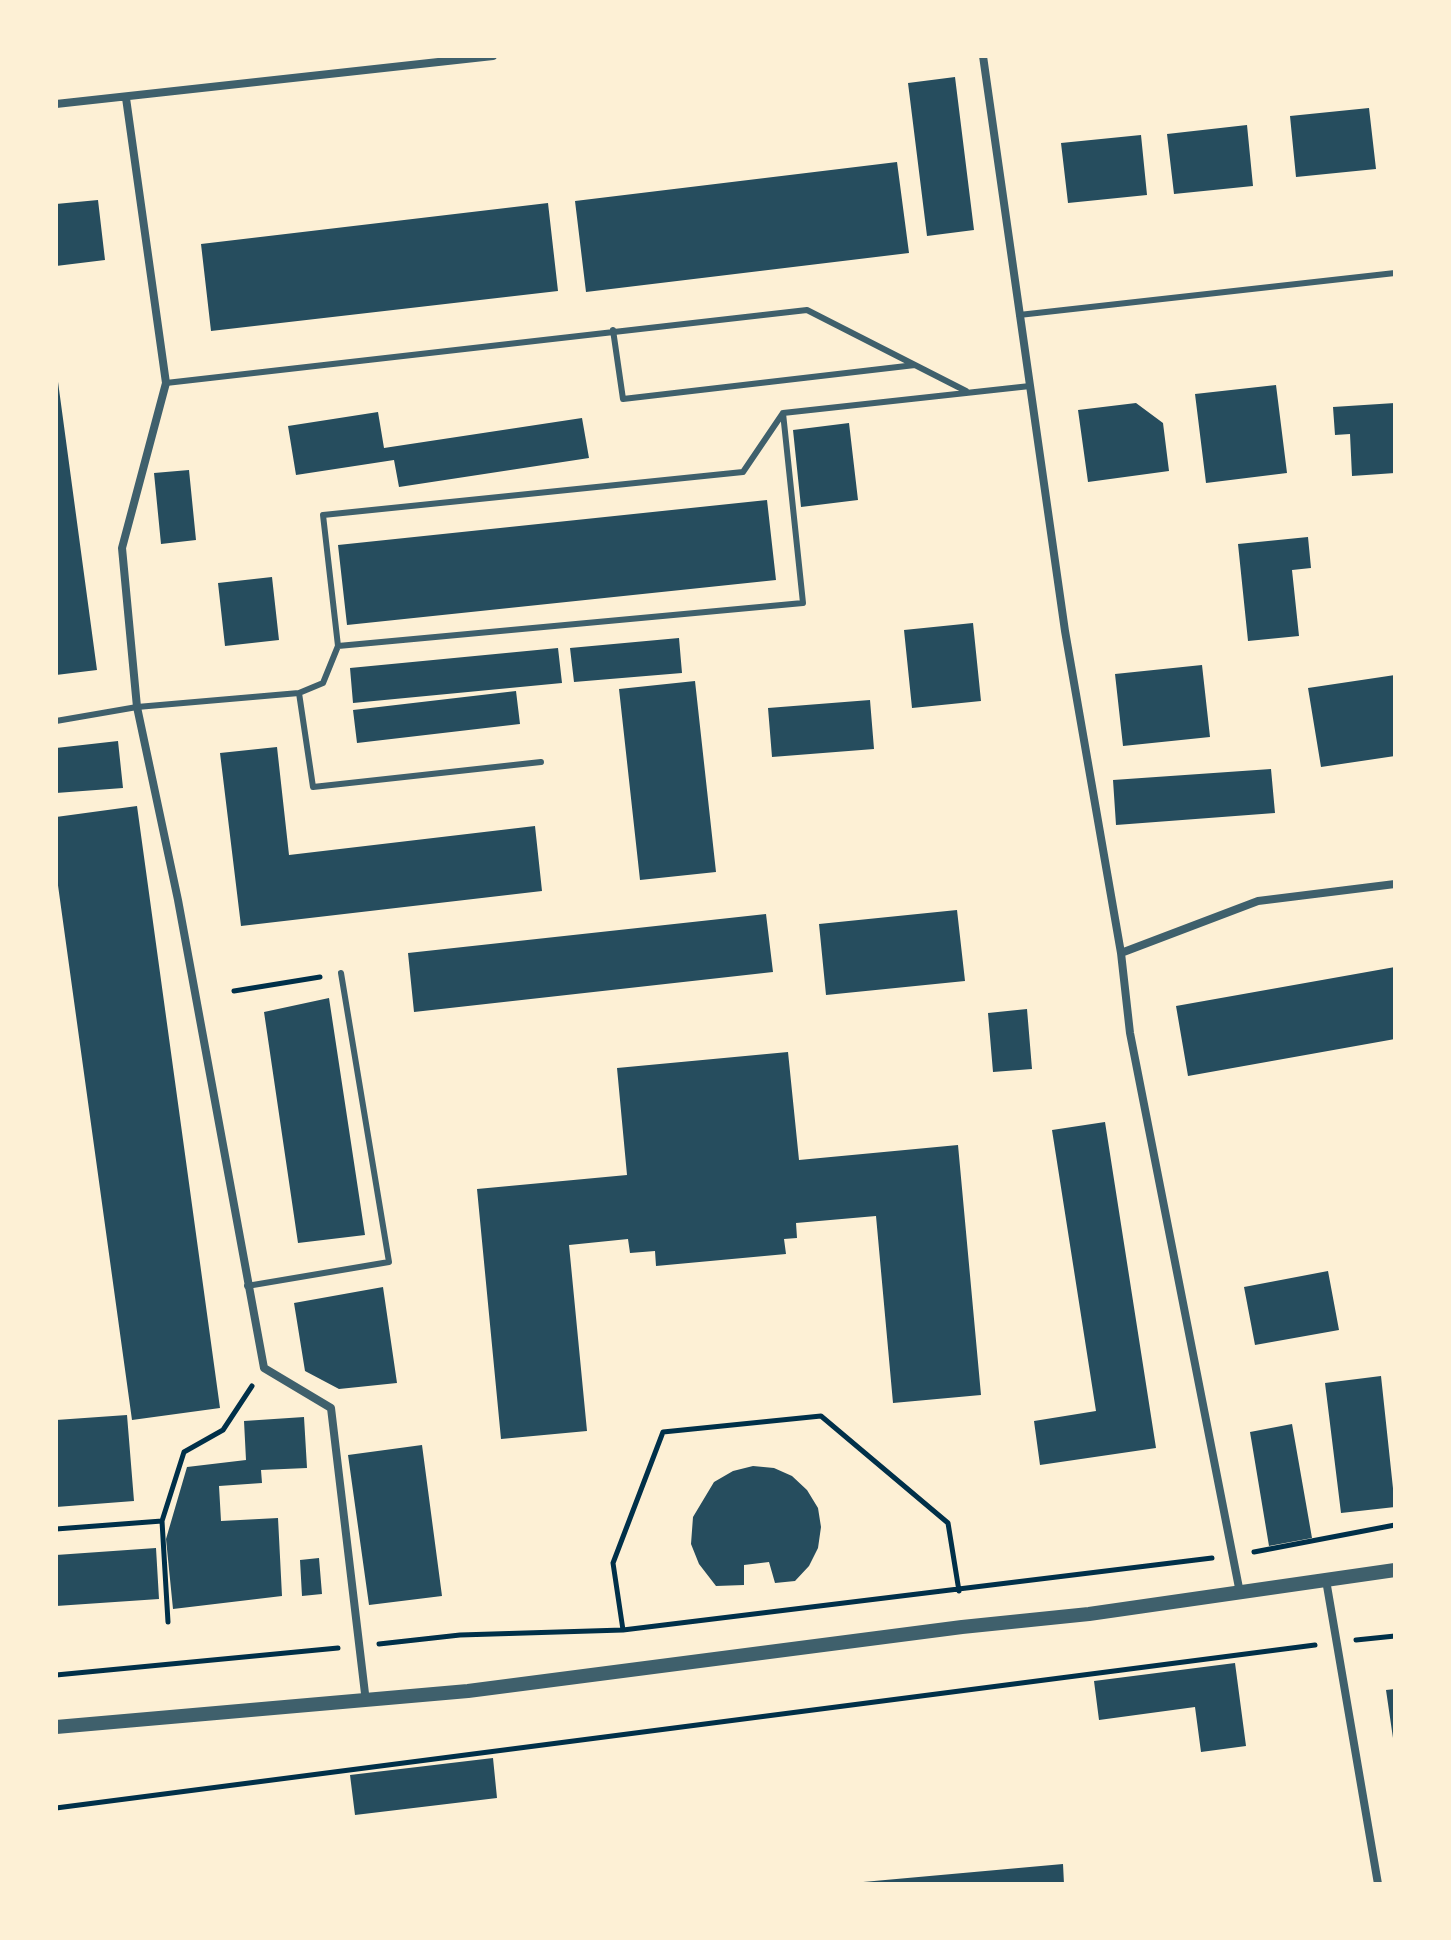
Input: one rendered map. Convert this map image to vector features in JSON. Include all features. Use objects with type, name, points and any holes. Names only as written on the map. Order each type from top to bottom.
[{"type":"street","points":[[56,104],[490,56]]},
{"type":"street","points":[[983,56],[1065,631],[1121,953],[1130,1033],[1240,1595]]},
{"type":"street","points":[[126,98],[166,383],[122,548],[137,707],[178,900],[264,1368],[331,1408],[366,1702]]},
{"type":"street","points":[[1121,953],[1258,901],[1395,884]]},
{"type":"street","points":[[56,1727],[366,1702],[1240,1595],[1395,1570]]},
{"type":"street","points":[[1326,1579],[1378,1884]]},
{"type":"lane","points":[[1019,315],[1395,273]]},
{"type":"lane","points":[[166,383],[807,310],[969,392]]},
{"type":"lane","points":[[613,330],[623,399],[915,365]]},
{"type":"lane","points":[[56,721],[137,707],[299,693],[323,683],[338,646],[323,515],[743,472],[783,413],[1030,386]]},
{"type":"lane","points":[[338,646],[803,603],[783,413]]},
{"type":"lane","points":[[299,693],[313,787],[541,762]]},
{"type":"lane","points":[[247,1286],[389,1262],[341,973]]},
{"type":"path","points":[[234,991],[341,973]]},
{"type":"path","points":[[168,1622],[162,1521],[184,1452],[223,1430],[264,1368]]},
{"type":"path","points":[[623,1630],[613,1563],[663,1432],[821,1416],[948,1523],[959,1591]]},
{"type":"path","points":[[56,1529],[162,1521]]},
{"type":"path","points":[[56,1675],[460,1635],[623,1630],[1233,1556],[1395,1525]]},
{"type":"path","points":[[56,1808],[1395,1636]]},
{"type":"building","points":[[955,77],[974,230],[927,236],[908,83]]},
{"type":"building","points":[[1369,108],[1376,169],[1296,177],[1290,116]]},
{"type":"building","points":[[1247,125],[1253,186],[1174,194],[1167,134]]},
{"type":"building","points":[[1141,135],[1147,195],[1068,203],[1061,143]]},
{"type":"building","points":[[897,162],[909,253],[586,292],[575,201]]},
{"type":"building","points":[[98,200],[105,260],[56,266],[56,204]]},
{"type":"building","points":[[548,203],[558,291],[211,331],[201,244]]},
{"type":"building","points":[[56,367],[97,670],[56,675]]},
{"type":"building","points":[[1276,385],[1287,473],[1206,483],[1195,394]]},
{"type":"building","points":[[1136,403],[1163,423],[1169,471],[1088,482],[1078,410]]},
{"type":"building","points":[[1395,403],[1395,473],[1352,476],[1350,434],[1335,435],[1333,407]]},
{"type":"building","points":[[378,412],[384,448],[582,418],[589,458],[399,487],[394,460],[296,475],[288,426]]},
{"type":"building","points":[[849,423],[858,500],[801,507],[793,430]]},
{"type":"building","points":[[189,470],[196,540],[161,544],[154,473]]},
{"type":"building","points":[[767,500],[776,580],[347,625],[338,545]]},
{"type":"building","points":[[1308,537],[1311,568],[1292,570],[1299,636],[1248,641],[1238,544]]},
{"type":"building","points":[[272,577],[279,640],[225,646],[218,583]]},
{"type":"building","points":[[973,623],[981,701],[912,708],[904,630]]},
{"type":"building","points":[[679,638],[682,673],[574,682],[570,648]]},
{"type":"building","points":[[558,648],[562,683],[353,703],[350,668]]},
{"type":"building","points":[[1202,665],[1210,737],[1123,746],[1115,674]]},
{"type":"building","points":[[1395,675],[1395,756],[1321,767],[1308,688]]},
{"type":"building","points":[[695,681],[716,872],[640,880],[619,689]]},
{"type":"building","points":[[516,691],[520,724],[357,743],[353,710]]},
{"type":"building","points":[[870,700],[874,749],[772,757],[768,708]]},
{"type":"building","points":[[118,741],[123,788],[56,793],[56,748]]},
{"type":"building","points":[[277,747],[289,855],[535,826],[542,891],[241,926],[220,753]]},
{"type":"building","points":[[1271,769],[1275,813],[1116,825],[1113,780]]},
{"type":"building","points":[[137,806],[220,1408],[132,1420],[56,871],[56,817]]},
{"type":"building","points":[[957,910],[965,981],[826,995],[819,924]]},
{"type":"building","points":[[766,914],[773,972],[414,1012],[408,953]]},
{"type":"building","points":[[1395,967],[1395,1039],[1188,1076],[1176,1006]]},
{"type":"building","points":[[329,998],[365,1235],[298,1243],[264,1012]]},
{"type":"building","points":[[1027,1009],[1032,1069],[993,1072],[988,1013]]},
{"type":"building","points":[[788,1052],[799,1160],[958,1145],[981,1395],[893,1403],[876,1216],[796,1223],[797,1238],[784,1239],[786,1254],[656,1266],[655,1251],[630,1253],[628,1239],[569,1245],[587,1431],[501,1439],[477,1189],[627,1175],[617,1068]]},
{"type":"building","points":[[1105,1122],[1156,1448],[1040,1465],[1034,1421],[1096,1411],[1052,1130]]},
{"type":"building","points":[[1328,1271],[1339,1330],[1255,1345],[1244,1287]]},
{"type":"building","points":[[383,1287],[397,1383],[339,1389],[305,1371],[294,1303]]},
{"type":"building","points":[[1381,1376],[1395,1507],[1341,1513],[1325,1383]]},
{"type":"building","points":[[127,1415],[134,1501],[56,1507],[56,1420]]},
{"type":"building","points":[[304,1417],[307,1468],[261,1470],[262,1483],[219,1486],[221,1521],[278,1518],[282,1596],[173,1609],[166,1539],[187,1467],[246,1460],[244,1421]]},
{"type":"building","points":[[1292,1424],[1312,1538],[1269,1546],[1250,1432]]},
{"type":"building","points":[[422,1445],[442,1596],[369,1605],[348,1455]]},
{"type":"building","points":[[753,1466],[774,1468],[792,1476],[807,1490],[818,1508],[821,1527],[818,1548],[809,1566],[795,1581],[775,1583],[769,1562],[744,1565],[744,1585],[716,1586],[699,1564],[691,1544],[693,1517],[714,1482],[733,1471]]},
{"type":"building","points":[[156,1548],[159,1599],[56,1606],[56,1555]]},
{"type":"building","points":[[319,1558],[322,1594],[302,1596],[300,1560]]},
{"type":"building","points":[[1235,1663],[1246,1746],[1201,1752],[1195,1707],[1099,1720],[1094,1681]]},
{"type":"building","points":[[1395,1689],[1395,1737],[1393,1738],[1386,1690]]},
{"type":"building","points":[[493,1758],[497,1798],[355,1815],[350,1775]]},
{"type":"building","points":[[1063,1864],[1064,1884],[863,1884],[863,1882]]}]
